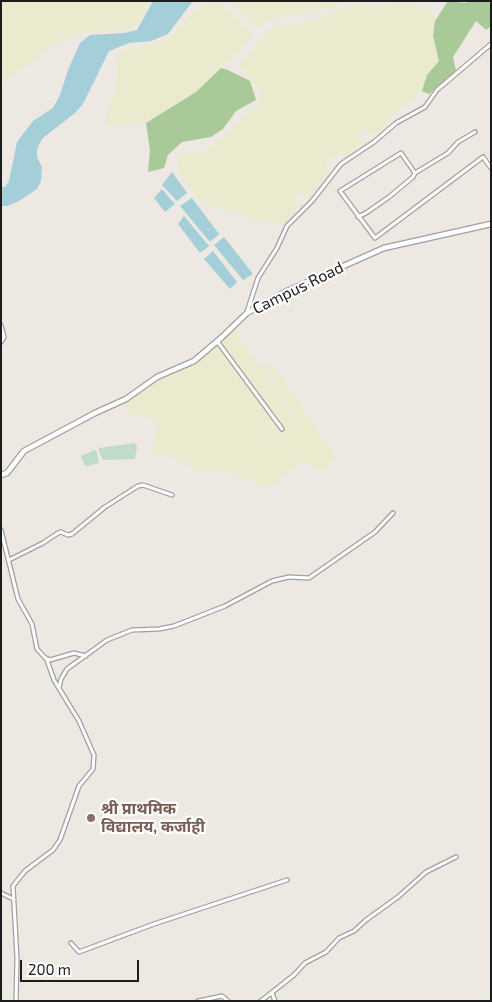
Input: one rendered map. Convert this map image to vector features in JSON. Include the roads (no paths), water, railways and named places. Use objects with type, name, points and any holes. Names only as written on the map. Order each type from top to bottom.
[{"type":"street","points":[[247,313],[258,278],[277,248],[287,226],[312,201],[342,164],[374,142],[396,123],[425,107],[437,90],[491,44]]},
{"type":"street","points":[[358,217],[410,180],[415,173],[448,153],[458,142],[475,132]]},
{"type":"street","points":[[415,173],[401,153],[340,191],[374,238],[483,157],[491,168]]},
{"type":"street","name":"Campus Road","points":[[1,475],[6,473],[24,451],[126,398],[157,377],[194,361],[247,313],[285,292],[384,248],[491,224]]},
{"type":"street","points":[[1,325],[4,337],[1,342]]},
{"type":"street","points":[[217,341],[282,429]]},
{"type":"street","points":[[9,560],[58,533],[72,534],[104,507],[138,486],[143,485],[172,495]]},
{"type":"street","points":[[59,688],[61,679],[67,669],[107,640],[132,630],[159,629],[174,626],[225,606],[272,581],[290,577],[310,578],[375,532],[393,513]]},
{"type":"street","points":[[1,530],[18,599],[32,624],[37,649],[45,658],[59,688],[79,721],[94,755],[93,769],[79,786],[60,840],[53,850],[24,871],[13,886],[17,958],[16,1001]]},
{"type":"street","points":[[45,658],[50,660],[74,653],[86,656]]},
{"type":"street","points":[[261,1001],[294,975],[305,963],[326,952],[339,938],[354,931],[398,897],[426,872],[456,857]]},
{"type":"street","points":[[71,943],[79,952],[154,924],[287,880]]},
{"type":"street","points":[[1,893],[13,899]]},
{"type":"street","points":[[272,992],[276,1001]]},
{"type":"street","points":[[198,1001],[222,996],[228,1001]]},
{"type":"water","points":[[153,1],[193,1],[168,34],[151,41],[129,43],[109,51],[83,104],[75,113],[43,138],[40,143],[37,157],[42,167],[41,181],[37,189],[19,201],[7,206],[1,206],[1,187],[5,187],[9,181],[17,142],[33,121],[53,108],[80,43],[90,35],[124,33],[137,30]]},
{"type":"water","points":[[172,172],[187,193],[177,201],[162,185]]},
{"type":"water","points":[[162,189],[175,204],[165,212],[154,198]]},
{"type":"water","points":[[192,198],[219,234],[210,242],[180,206]]},
{"type":"water","points":[[184,216],[209,246],[200,253],[178,224]]},
{"type":"water","points":[[224,237],[253,274],[243,280],[214,245]]},
{"type":"water","points":[[213,251],[237,282],[230,289],[204,259]]},
{"type":"place","name":"श्री प्राथमिक विद्यालय, कर्जाही","points":[[91,818]]}]
